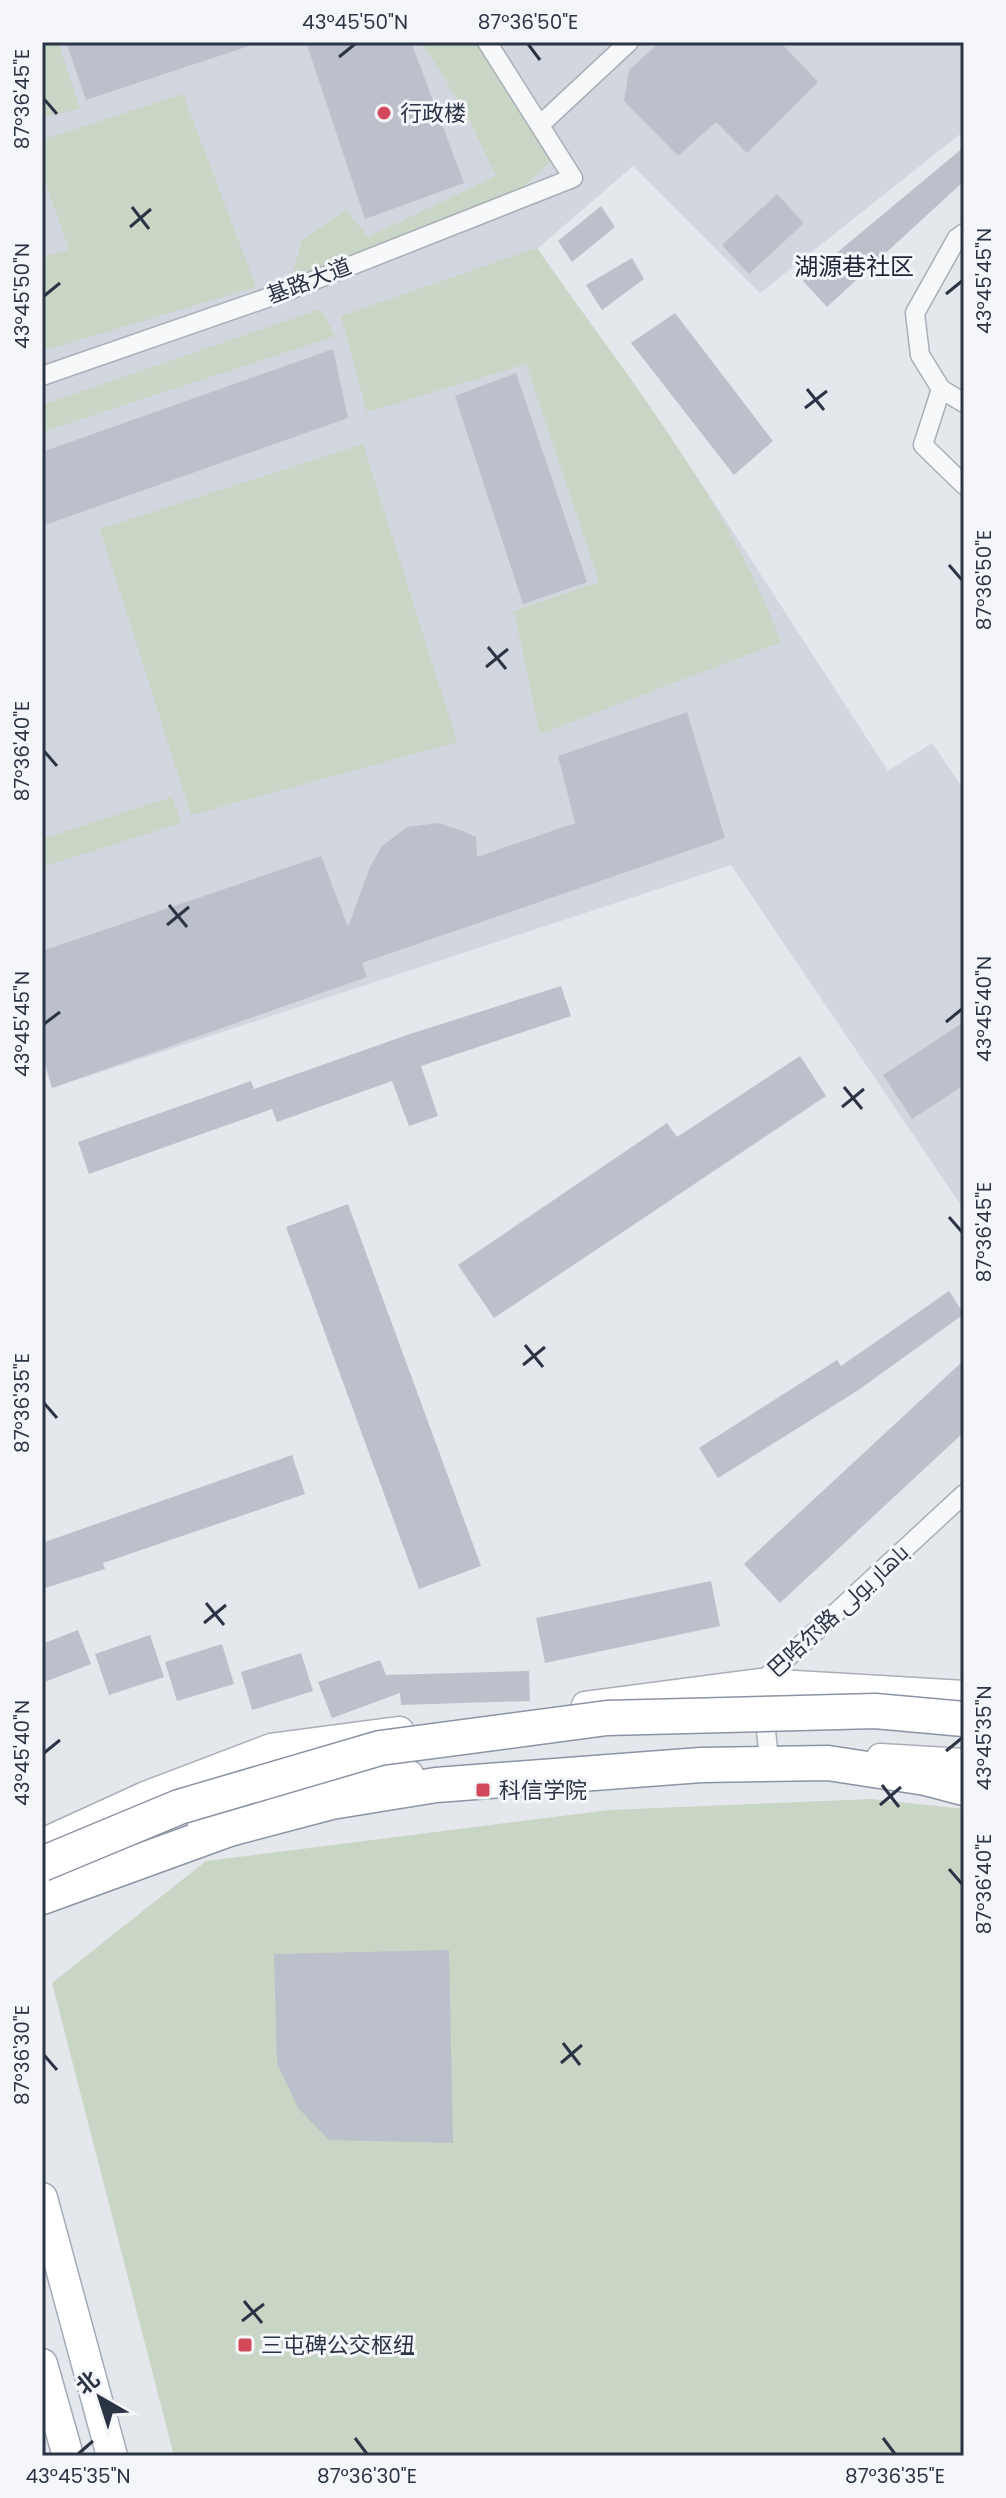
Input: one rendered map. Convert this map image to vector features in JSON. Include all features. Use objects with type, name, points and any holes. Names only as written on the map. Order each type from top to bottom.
[{"type":"highway","points":[[42,1864],[179,1807],[380,1748],[607,1718],[875,1711],[964,1719]]},
{"type":"highway","points":[[42,1897],[229,1829],[331,1802],[436,1785],[701,1765],[828,1763],[926,1778],[964,1788]]},
{"type":"main road","points":[[42,1842],[145,1795],[271,1747],[761,1682],[964,1694]]},
{"type":"main road","points":[[42,1887],[297,1785],[476,1768],[768,1750],[964,1762]]},
{"type":"main road","points":[[42,2198],[112,2456]]},
{"type":"main road","points":[[42,2364],[68,2456]]},
{"type":"street","points":[[487,42],[541,124],[629,42]]},
{"type":"street","name":"基路大道","points":[[42,376],[287,291],[573,178],[541,124]]},
{"type":"street","points":[[964,233],[957,238],[915,313],[920,355],[941,389],[964,403]]},
{"type":"street","points":[[941,389],[923,445],[964,485]]},
{"type":"street","name":"巴哈尔路 باھار يولى","points":[[768,1750],[761,1682],[964,1494]]},
{"type":"shaded area","points":[[42,42],[964,42],[964,131],[760,293],[633,166],[537,249],[706,490],[888,771],[932,743],[964,790],[964,1210],[731,865],[52,1088],[42,1058]]},
{"type":"green space","points":[[42,42],[58,42],[80,108],[42,118]]},
{"type":"green space","points":[[421,42],[479,42],[554,158],[515,195],[329,269],[293,273],[302,240],[346,210],[368,237],[496,176],[465,111]]},
{"type":"green space","points":[[183,94],[256,287],[42,351],[42,258],[69,249],[42,173],[42,140]]},
{"type":"green space","points":[[537,248],[703,487],[732,537],[781,642],[540,734],[514,611],[599,582],[526,364],[367,412],[341,316]]},
{"type":"green space","points":[[321,309],[335,336],[42,432],[42,405]]},
{"type":"green space","points":[[363,444],[457,742],[191,815],[100,529]]},
{"type":"green space","points":[[172,797],[181,823],[42,867],[42,839]]},
{"type":"green space","points":[[872,1799],[964,1809],[964,2456],[174,2456],[52,1983],[206,1861],[609,1810]]},
{"type":"building","points":[[66,42],[249,42],[249,46],[86,100]]},
{"type":"building","name":"行政楼","points":[[306,42],[411,42],[464,183],[365,219]]},
{"type":"building","points":[[660,42],[780,42],[818,82],[747,153],[716,122],[678,156],[624,101],[629,70]]},
{"type":"building","points":[[964,147],[964,181],[827,307],[803,281]]},
{"type":"building","points":[[777,194],[804,223],[749,274],[722,245]]},
{"type":"building","points":[[601,206],[615,227],[572,262],[558,241]]},
{"type":"building","points":[[632,258],[644,279],[602,310],[586,285]]},
{"type":"building","points":[[675,313],[773,441],[734,475],[631,343]]},
{"type":"building","points":[[333,349],[348,418],[42,526],[42,452]]},
{"type":"building","points":[[516,373],[587,582],[523,604],[455,396]]},
{"type":"building","points":[[687,712],[725,838],[362,963],[367,977],[52,1088],[42,1051],[42,951],[321,856],[348,927],[370,867],[382,846],[407,827],[438,823],[463,831],[476,837],[477,857],[575,823],[558,756]]},
{"type":"building","points":[[561,986],[571,1016],[421,1066],[438,1116],[409,1126],[392,1081],[277,1122],[272,1109],[89,1174],[78,1142],[251,1081],[254,1089],[410,1034]]},
{"type":"building","points":[[964,1022],[964,1085],[912,1119],[883,1075]]},
{"type":"building","points":[[800,1056],[826,1096],[494,1318],[458,1265],[667,1123],[677,1137]]},
{"type":"building","points":[[348,1204],[481,1566],[419,1589],[286,1227]]},
{"type":"building","points":[[949,1291],[964,1314],[857,1391],[718,1478],[699,1448],[837,1360],[841,1366]]},
{"type":"building","points":[[964,1360],[964,1432],[780,1603],[744,1564]]},
{"type":"building","points":[[292,1455],[305,1494],[103,1563],[105,1569],[42,1589],[42,1543]]},
{"type":"building","points":[[711,1581],[720,1626],[545,1663],[536,1618]]},
{"type":"building","points":[[78,1630],[91,1664],[42,1683],[42,1644]]},
{"type":"building","points":[[150,1635],[164,1677],[109,1695],[95,1654]]},
{"type":"building","points":[[222,1644],[234,1684],[177,1701],[165,1662]]},
{"type":"building","points":[[301,1653],[313,1691],[252,1710],[241,1672]]},
{"type":"building","points":[[380,1660],[386,1675],[529,1671],[530,1701],[401,1705],[400,1693],[332,1718],[318,1682]]},
{"type":"building","points":[[449,1950],[453,2143],[329,2140],[298,2108],[277,2063],[274,1954]]},
{"type":"place","name":"行政楼","points":[[384,113]]},
{"type":"place","name":"科信学院","points":[[483,1790]]},
{"type":"place","name":"三屯碑公交枢纽","points":[[245,2345]]},
{"type":"district","name":"湖源巷社区","points":[[854,266]]}]
